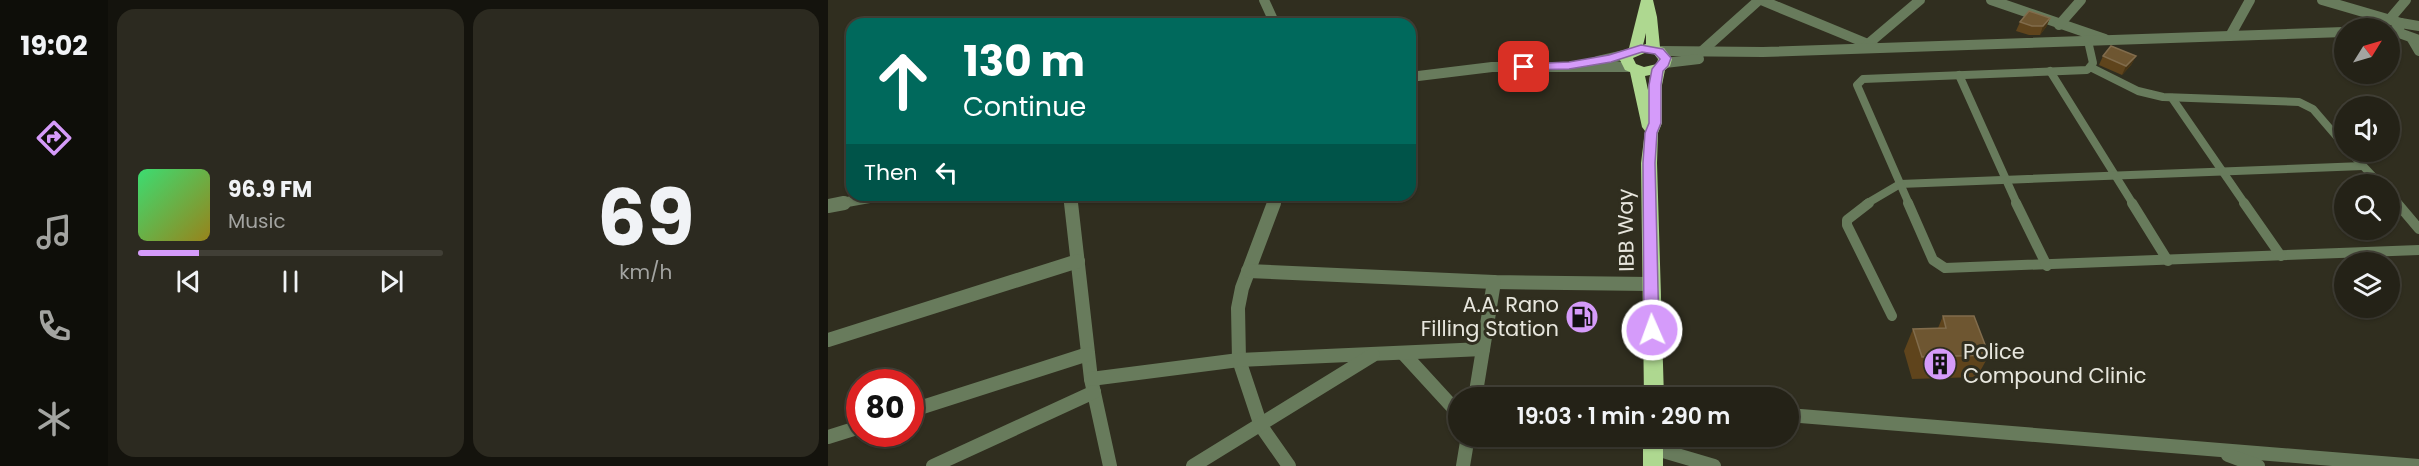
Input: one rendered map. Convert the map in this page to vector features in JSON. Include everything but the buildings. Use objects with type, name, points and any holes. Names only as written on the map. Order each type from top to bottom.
[{"type":"highway","points":[[1647,1],[1659,58],[1655,85],[1655,123],[1651,133]]},
{"type":"highway","points":[[1647,1],[1633,60],[1651,133]]},
{"type":"highway","points":[[1633,60],[1659,58]]},
{"type":"highway","points":[[1633,60],[1659,58]]},
{"type":"highway","name":"IBB Way","points":[[1651,133],[1649,163],[1650,284],[1654,387]]},
{"type":"street","points":[[1264,0],[1272,18]]},
{"type":"street","points":[[1701,52],[1760,0],[1880,47]]},
{"type":"street","points":[[1868,44],[1920,0]]},
{"type":"street","points":[[1991,0],[2105,39]]},
{"type":"street","points":[[2059,25],[2081,0]]},
{"type":"street","points":[[2230,36],[2250,0]]},
{"type":"street","points":[[2391,0],[2405,2],[2397,18]]},
{"type":"street","points":[[2326,1],[2370,18]]},
{"type":"street","points":[[2400,26],[2417,24]]},
{"type":"street","points":[[2400,31],[2413,39],[2419,51]]},
{"type":"street","points":[[1659,58],[1880,47],[2334,32]]},
{"type":"street","points":[[1659,58],[1701,52],[1763,52]]},
{"type":"street","points":[[1416,76],[1456,69],[1569,66],[1633,60]]},
{"type":"street","points":[[828,206],[854,201]]},
{"type":"street","points":[[1071,201],[1092,386],[1110,466]]},
{"type":"street","points":[[1275,201],[1248,271],[1238,308],[1239,360],[1261,426],[1289,466]]},
{"type":"street","points":[[828,340],[1078,261]]},
{"type":"street","points":[[1248,271],[1494,282],[1650,284]]},
{"type":"street","points":[[1477,387],[1494,282]]},
{"type":"street","points":[[933,466],[1092,386],[1239,360],[1483,350]]},
{"type":"street","points":[[1403,353],[1448,402]]},
{"type":"street","points":[[924,407],[1088,354]]},
{"type":"street","points":[[1193,466],[1375,354]]},
{"type":"street","points":[[1799,417],[2419,466]]},
{"type":"street","points":[[828,437],[846,431]]},
{"type":"street","points":[[1463,466],[1466,447]]},
{"type":"street","points":[[2209,449],[2234,466]]},
{"type":"street","points":[[2209,449],[2258,466]]},
{"type":"street","points":[[1653,450],[1714,466]]},
{"type":"lane","points":[[2088,40],[2093,63],[2087,70],[1863,79],[1857,85],[1934,260],[1945,268],[2047,266],[2419,250]]},
{"type":"lane","points":[[2090,67],[2138,91],[2172,98],[2299,102],[2313,109],[2334,133]]},
{"type":"lane","points":[[2050,71],[2168,261]]},
{"type":"lane","points":[[1959,75],[2005,180],[2047,266]]},
{"type":"lane","points":[[2172,98],[2281,256]]},
{"type":"lane","points":[[2359,162],[2371,174]]},
{"type":"lane","points":[[1892,316],[1847,225],[1847,220],[1857,210],[1900,184],[2363,166]]},
{"type":"lane","points":[[2400,207],[2419,229]]},
{"type":"place","name":"A.A. Rano Filling Station","points":[[1582,317]]},
{"type":"place","name":"Police Compound Clinic","points":[[1940,364]]},
{"type":"route","points":[[1524,67],[1569,66],[1647,48],[1659,51],[1665,58],[1665,63],[1658,69],[1655,85],[1655,123],[1651,133],[1649,163],[1652,330]]}]
